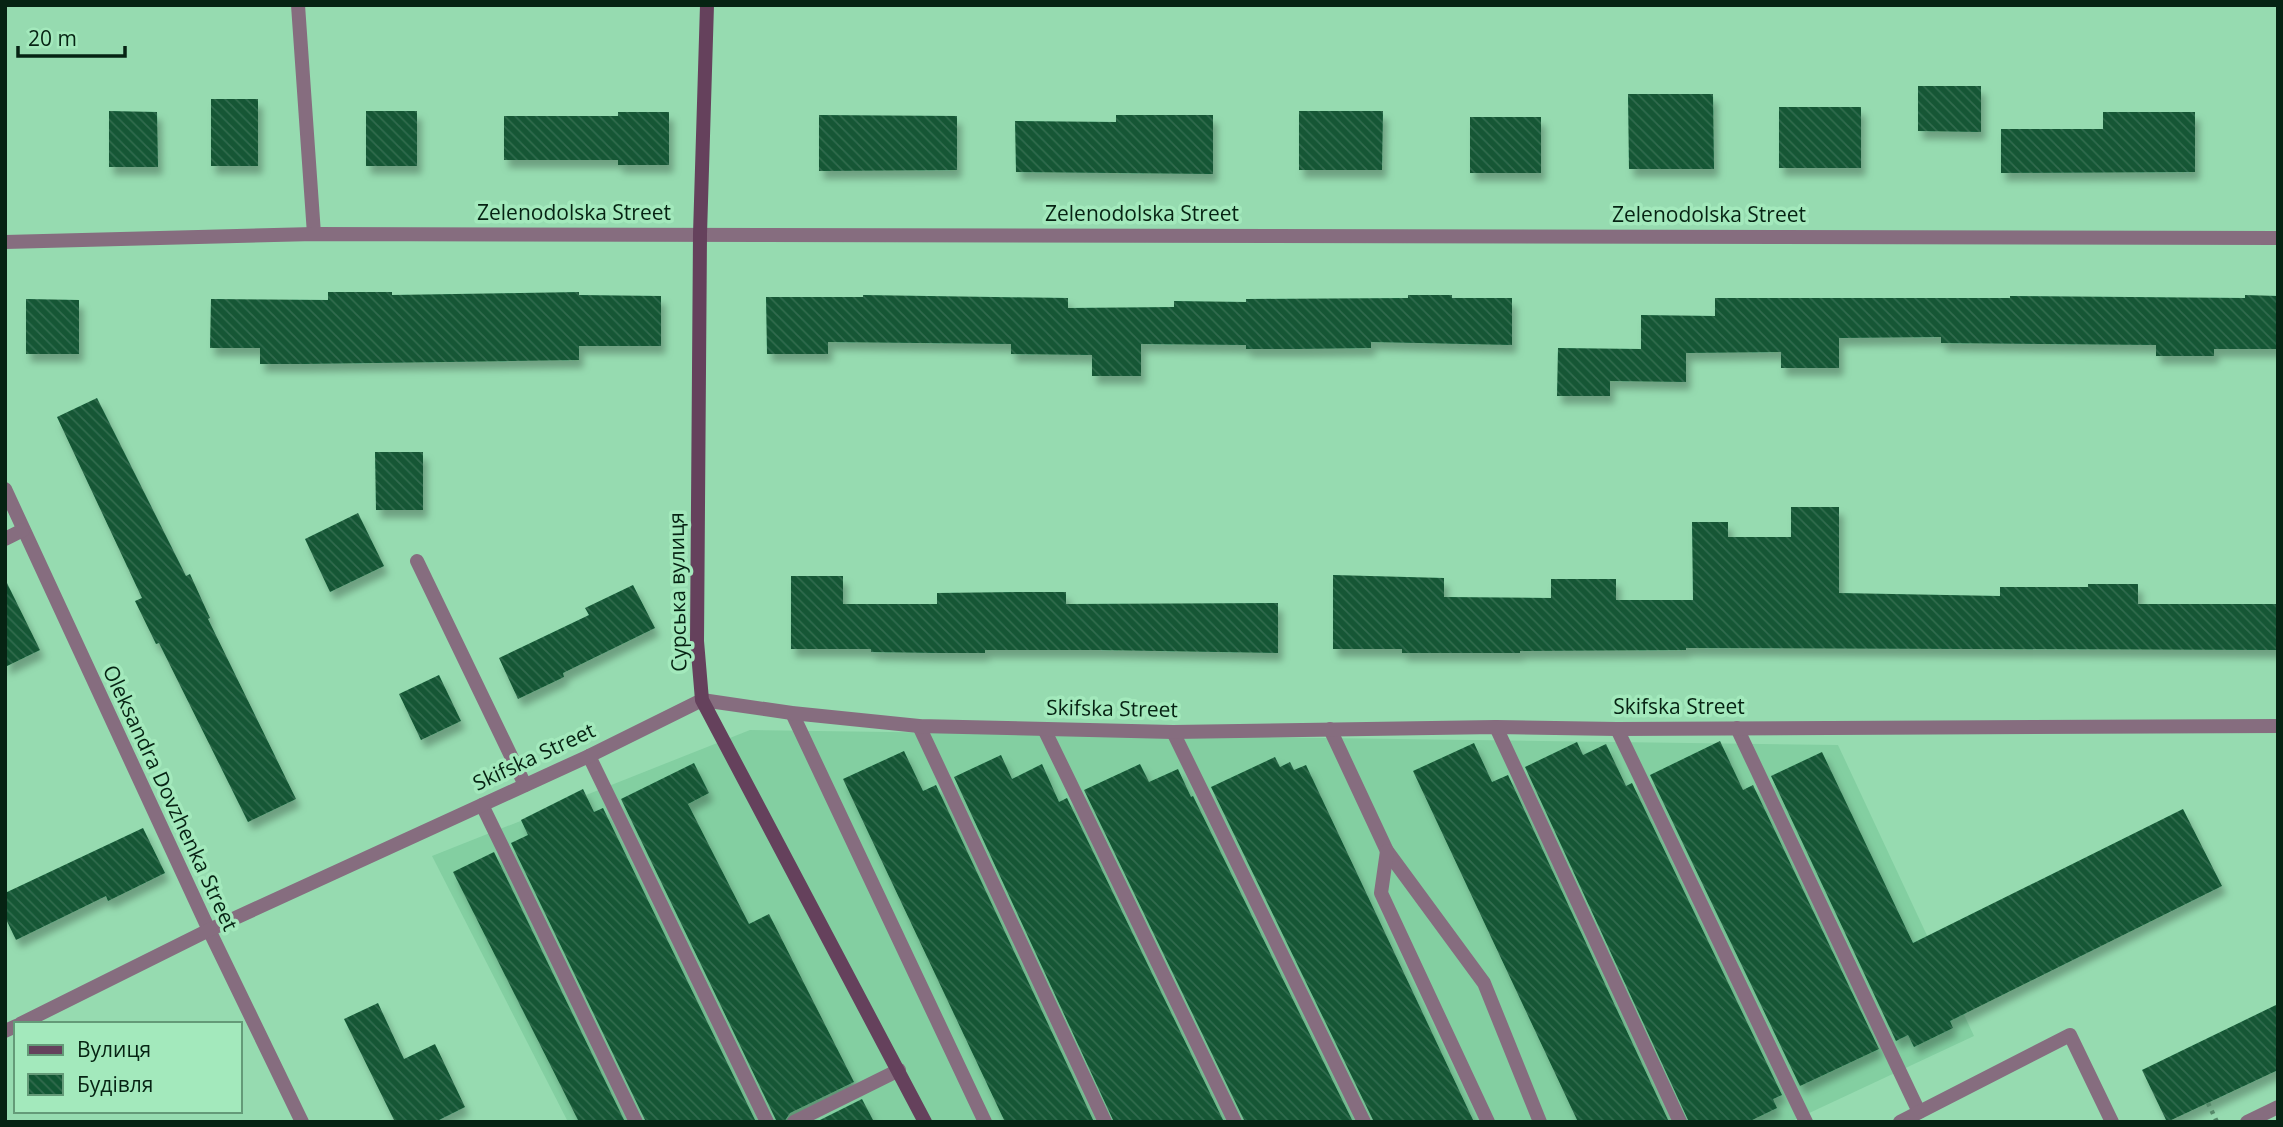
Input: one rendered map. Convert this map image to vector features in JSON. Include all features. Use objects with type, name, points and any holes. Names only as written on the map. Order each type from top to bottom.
[{"type":"street","points":[[298,5],[314,234]]},
{"type":"street","name":"Сурська вулиця","points":[[707,5],[700,234],[697,641],[702,700],[925,1122]]},
{"type":"street","name":"Zelenodolska Street","points":[[5,242],[314,234],[2278,238]]},
{"type":"street","name":"Oleksandra Dovzhenka Street","points":[[5,489],[209,930],[302,1122]]},
{"type":"street","points":[[5,539],[23,530]]},
{"type":"street","points":[[417,561],[525,785]]},
{"type":"street","name":"Skifska Street","points":[[24,1022],[209,930],[589,756],[702,700],[792,713],[919,726],[1173,732],[1496,727],[1617,729],[2278,726]]},
{"type":"street","points":[[792,713],[985,1122]]},
{"type":"street","points":[[919,726],[1105,1122]]},
{"type":"street","points":[[1496,727],[1680,1122]]},
{"type":"street","points":[[1737,728],[1919,1112]]},
{"type":"street","points":[[1044,729],[1235,1122]]},
{"type":"street","points":[[1329,729],[1387,851],[1483,983],[1540,1122]]},
{"type":"street","points":[[1617,729],[1806,1122]]},
{"type":"street","points":[[1173,732],[1364,1122]]},
{"type":"street","points":[[589,756],[767,1122]]},
{"type":"street","points":[[482,805],[636,1122]]},
{"type":"street","points":[[1387,851],[1381,893],[1488,1122]]},
{"type":"street","points":[[1899,1122],[2070,1035],[2112,1122]]},
{"type":"street","points":[[794,1122],[899,1070]]},
{"type":"street","points":[[2252,1121],[2278,1107]]},
{"type":"path","points":[[2208,1103],[2217,1122]]},
{"type":"shaded area","points":[[750,730],[1838,745],[1974,1036],[1790,1122],[568,1122],[432,856]]},
{"type":"building","points":[[1918,86],[1981,86],[1981,132],[1918,131]]},
{"type":"building","points":[[1628,94],[1713,94],[1714,169],[1629,169]]},
{"type":"building","points":[[211,99],[258,99],[258,166],[211,166]]},
{"type":"building","points":[[1779,107],[1861,107],[1861,168],[1779,168]]},
{"type":"building","points":[[109,111],[157,112],[158,167],[109,167]]},
{"type":"building","points":[[366,111],[417,111],[417,166],[366,166]]},
{"type":"building","points":[[1299,111],[1383,111],[1382,170],[1299,170]]},
{"type":"building","points":[[618,112],[669,112],[669,165],[618,165],[618,160],[504,160],[504,116],[618,116]]},
{"type":"building","points":[[2103,112],[2195,112],[2195,172],[2001,173],[2001,129],[2103,129]]},
{"type":"building","points":[[819,115],[957,116],[957,170],[819,171]]},
{"type":"building","points":[[1116,115],[1213,115],[1213,174],[1016,172],[1015,121],[1116,122]]},
{"type":"building","points":[[1470,117],[1541,117],[1541,173],[1470,173]]},
{"type":"building","points":[[328,292],[392,292],[392,295],[579,292],[579,295],[661,296],[661,346],[579,346],[579,360],[302,364],[260,364],[260,348],[210,348],[211,299],[328,300]]},
{"type":"building","points":[[863,295],[1068,298],[1068,308],[1174,307],[1174,301],[1408,298],[1408,295],[1512,298],[1512,345],[1371,342],[1371,348],[1246,349],[1246,345],[1141,344],[1141,376],[1092,376],[1092,355],[1011,354],[1011,344],[828,342],[828,354],[767,354],[766,297]]},
{"type":"building","points":[[2245,295],[2278,296],[2278,349],[2214,349],[2214,356],[2156,356],[2156,345],[1941,343],[1941,337],[1839,338],[1839,368],[1781,368],[1781,352],[1686,353],[1686,382],[1610,381],[1610,396],[1557,396],[1558,348],[1641,349],[1641,315],[1715,316],[1715,298],[2245,298]]},
{"type":"building","points":[[26,299],[79,300],[79,354],[26,354]]},
{"type":"building","points":[[97,398],[186,576],[190,574],[210,618],[208,619],[296,799],[248,822],[159,643],[156,644],[135,601],[142,598],[57,417]]},
{"type":"building","points":[[375,452],[423,452],[423,510],[376,510]]},
{"type":"building","points":[[1791,507],[1839,507],[1839,593],[2000,596],[2000,587],[2138,584],[2138,604],[2278,604],[2278,650],[1686,648],[1402,653],[1402,649],[1333,649],[1333,575],[1444,578],[1444,597],[1551,598],[1551,579],[1616,579],[1616,600],[1693,600],[1692,522],[1728,522],[1728,537],[1791,537]]},
{"type":"building","points":[[358,513],[384,566],[330,592],[305,539]]},
{"type":"building","points":[[791,576],[843,576],[843,604],[937,604],[937,593],[1017,592],[1066,592],[1066,604],[1278,603],[1278,653],[985,650],[985,653],[937,653],[871,652],[871,649],[791,649]]},
{"type":"building","points":[[5,579],[40,650],[5,667]]},
{"type":"building","points":[[633,585],[655,628],[563,673],[564,677],[518,699],[499,658],[589,615],[585,608]]},
{"type":"building","points":[[439,675],[461,721],[421,740],[399,694]]},
{"type":"building","points":[[1720,741],[1743,790],[1753,785],[1879,1049],[1800,1086],[1650,775]]},
{"type":"building","points":[[1577,742],[1583,755],[1606,744],[1626,786],[1632,783],[1782,1095],[1773,1099],[1777,1108],[1748,1122],[1689,1122],[1525,767]]},
{"type":"building","points":[[1474,743],[1492,782],[1508,775],[1669,1122],[1578,1122],[1413,771]]},
{"type":"building","points":[[904,751],[923,791],[936,785],[1094,1122],[1005,1122],[843,779]]},
{"type":"building","points":[[1822,752],[1913,943],[2183,809],[2222,886],[1950,1021],[1953,1028],[1914,1047],[1908,1035],[1896,1041],[1771,776]]},
{"type":"building","points":[[1001,755],[1012,779],[1042,764],[1059,802],[1067,798],[1224,1122],[1114,1122],[954,777]]},
{"type":"building","points":[[1275,757],[1280,767],[1290,762],[1294,770],[1306,765],[1474,1122],[1374,1122],[1211,787]]},
{"type":"building","points":[[694,763],[709,793],[688,804],[749,924],[769,914],[854,1082],[790,1113],[784,1122],[777,1122],[621,799]]},
{"type":"building","points":[[1140,764],[1149,782],[1178,769],[1353,1122],[1245,1122],[1084,790]]},
{"type":"building","points":[[583,789],[594,812],[603,808],[756,1122],[646,1122],[511,843],[528,835],[521,820]]},
{"type":"building","points":[[143,828],[165,873],[108,901],[106,896],[16,940],[5,917],[5,893]]},
{"type":"building","points":[[494,852],[625,1122],[579,1122],[453,872]]},
{"type":"building","points":[[378,1003],[404,1059],[435,1044],[465,1107],[435,1122],[395,1122],[344,1019]]},
{"type":"building","points":[[2278,1004],[2278,1070],[2167,1122],[2142,1070]]},
{"type":"building","points":[[862,1099],[874,1122],[816,1122]]}]
